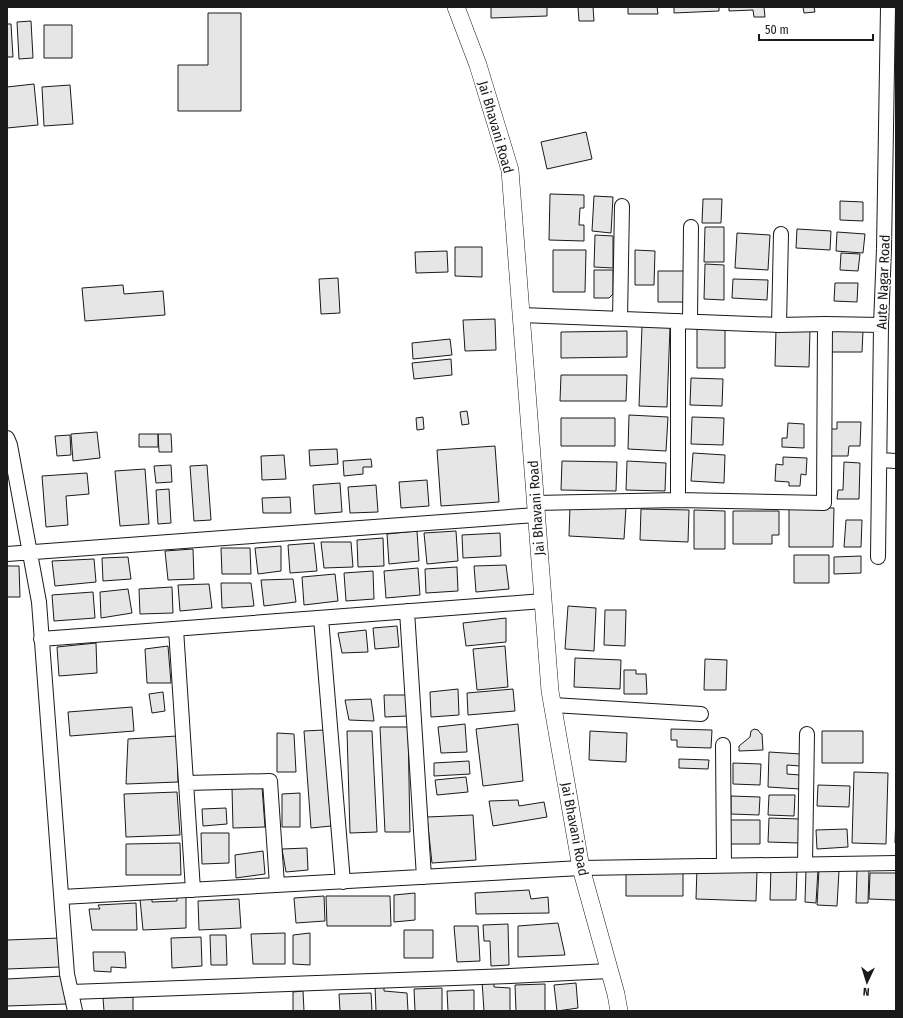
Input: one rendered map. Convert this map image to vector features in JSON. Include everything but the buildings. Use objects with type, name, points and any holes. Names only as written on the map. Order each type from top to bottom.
[{"type":"street","name":"Jai Bhavani Road","points":[[456,7],[478,65],[510,170],[550,691],[581,868],[616,994],[619,1011]]},
{"type":"street","name":"Aute Nagar Road","points":[[878,557],[881,325],[890,249],[888,7]]},
{"type":"street","points":[[620,319],[622,206]]},
{"type":"street","points":[[678,500],[684,321],[691,227]]},
{"type":"street","points":[[778,325],[781,234]]},
{"type":"street","points":[[521,315],[778,325],[881,325]]},
{"type":"street","points":[[7,554],[536,509],[678,500],[824,503],[825,324]]},
{"type":"street","points":[[7,438],[10,445],[39,602],[67,974],[75,1011]]},
{"type":"street","points":[[880,460],[896,461]]},
{"type":"street","points":[[41,639],[543,601]]},
{"type":"street","points":[[407,611],[424,877]]},
{"type":"street","points":[[321,618],[344,882]]},
{"type":"street","points":[[176,629],[193,890]]},
{"type":"street","points":[[553,705],[702,714]]},
{"type":"street","points":[[805,864],[808,734]]},
{"type":"street","points":[[723,745],[724,865]]},
{"type":"street","points":[[186,782],[270,781],[277,885]]},
{"type":"street","points":[[62,897],[581,868],[896,863]]},
{"type":"street","points":[[71,992],[609,971]]}]
